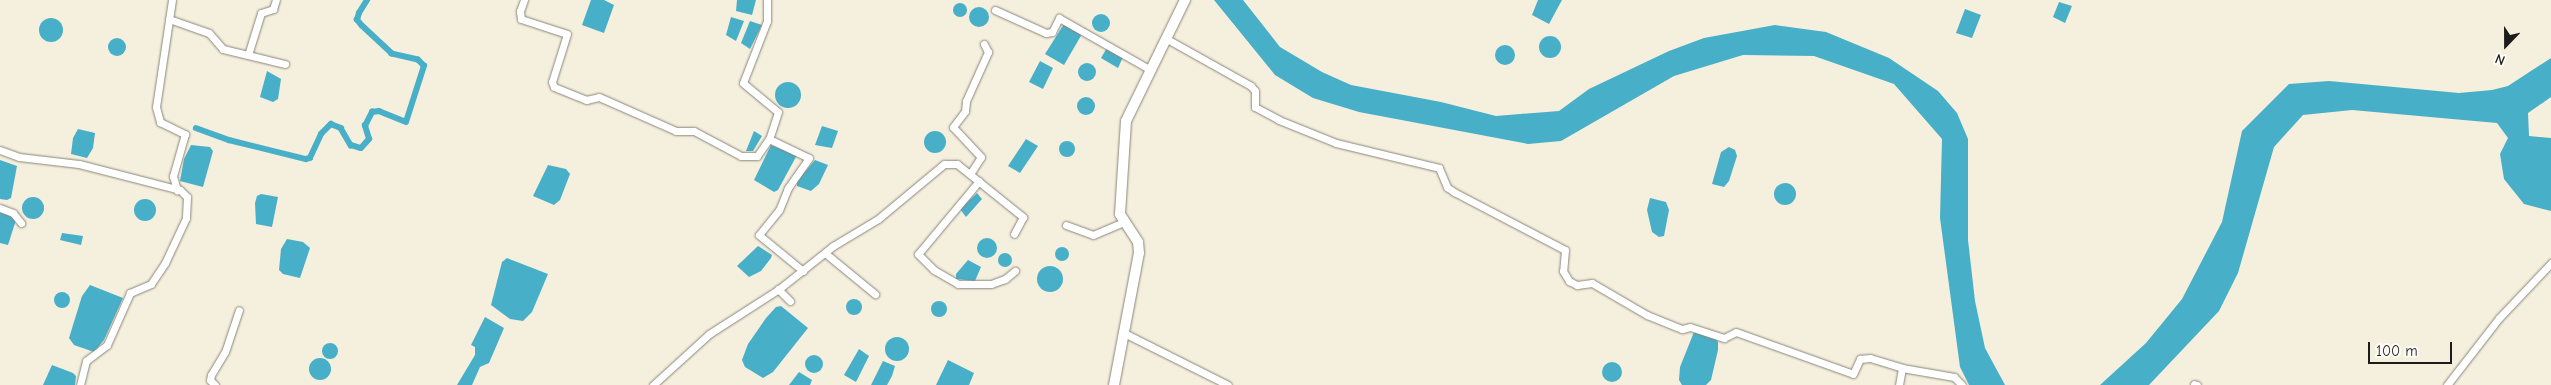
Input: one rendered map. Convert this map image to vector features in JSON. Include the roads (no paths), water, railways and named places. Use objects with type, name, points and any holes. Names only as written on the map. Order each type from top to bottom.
[{"type":"main road","points":[[1114,385],[1140,253],[1138,242],[1124,222],[1120,188],[1126,121],[1139,88],[1152,70],[1168,40],[1185,0]]},
{"type":"street","points":[[172,0],[156,107],[160,122],[185,134],[173,176],[177,190]]},
{"type":"street","points":[[248,55],[261,13],[273,9],[276,0]]},
{"type":"street","points":[[524,0],[520,11],[521,19],[566,34],[552,82],[554,87],[583,99],[599,97],[676,131],[694,130],[741,156],[757,156],[769,139],[778,112],[743,83],[767,21],[767,0]]},
{"type":"street","points":[[995,10],[1046,33],[1052,32],[1059,18],[1152,70]]},
{"type":"street","points":[[169,19],[209,33],[223,49],[285,64]]},
{"type":"street","points":[[1168,40],[1251,86],[1255,91],[1255,107],[1279,120],[1336,143],[1439,168],[1447,187],[1454,192],[1566,250],[1563,271],[1569,281],[1578,285],[1592,283],[1631,308],[1667,324],[1682,329],[1690,326],[1724,338],[1736,332],[1853,374],[1860,359],[1870,358],[1902,368],[1954,377],[1962,385]]},
{"type":"street","points":[[970,174],[981,156],[953,127],[965,111],[966,101],[988,52],[984,44]]},
{"type":"street","points":[[769,139],[809,158],[788,188],[779,210],[760,235],[803,271]]},
{"type":"street","points":[[0,150],[19,157],[79,164],[184,192],[188,205],[177,242],[151,284],[130,293],[107,345],[86,361],[80,385]]},
{"type":"street","points":[[653,385],[710,334],[778,289],[825,253],[878,219],[937,168],[952,162],[979,181],[1023,218],[1014,234]]},
{"type":"street","points":[[979,181],[918,254],[934,270],[958,284],[991,284],[1006,279],[1014,271]]},
{"type":"street","points":[[0,208],[13,213],[21,223]]},
{"type":"street","points":[[1066,225],[1093,235],[1124,222]]},
{"type":"street","points":[[825,253],[874,294]]},
{"type":"street","points":[[2447,385],[2500,318],[2551,263]]},
{"type":"street","points":[[778,289],[790,301]]},
{"type":"street","points":[[215,385],[210,380],[211,375],[225,352],[239,310]]},
{"type":"street","points":[[1124,333],[1228,385]]},
{"type":"street","points":[[1899,385],[1902,368]]},
{"type":"water","points":[[591,0],[604,0],[614,5],[604,33],[582,25]]},
{"type":"water","points":[[737,0],[756,0],[752,15],[736,11]]},
{"type":"water","points":[[1214,0],[1243,0],[1280,47],[1322,72],[1351,85],[1441,102],[1496,116],[1559,111],[1589,89],[1669,51],[1704,38],[1775,25],[1826,32],[1889,58],[1938,91],[1957,113],[1968,139],[1968,240],[1975,301],[1985,348],[2005,385],[1969,385],[1960,367],[1940,218],[1942,139],[1894,84],[1814,56],[1743,55],[1674,76],[1561,141],[1528,144],[1359,112],[1313,98],[1275,75]]},
{"type":"water","points":[[1538,0],[1562,0],[1549,24],[1532,15]]},
{"type":"water","points":[[2059,2],[2072,6],[2065,23],[2053,17]]},
{"type":"water","points":[[957,3],[963,3],[967,10],[963,17],[957,17],[953,13],[953,7]]},
{"type":"water","points":[[979,7],[986,10],[989,17],[986,24],[979,27],[972,24],[969,17],[972,10]]},
{"type":"water","points":[[1965,9],[1981,15],[1972,38],[1956,33]]},
{"type":"water","points":[[1101,14],[1107,17],[1110,23],[1107,29],[1101,32],[1095,29],[1092,23],[1095,17]]},
{"type":"water","points":[[731,17],[744,21],[736,41],[726,35]]},
{"type":"water","points":[[51,18],[59,22],[63,30],[59,38],[51,42],[43,38],[39,30],[43,22]]},
{"type":"water","points":[[750,21],[762,25],[750,49],[741,43]]},
{"type":"water","points":[[1064,24],[1082,34],[1064,65],[1045,54]]},
{"type":"water","points":[[1550,36],[1558,39],[1561,47],[1558,55],[1550,58],[1542,55],[1539,47],[1542,39]]},
{"type":"water","points":[[117,38],[123,41],[126,47],[123,53],[117,56],[111,53],[108,47],[111,41]]},
{"type":"water","points":[[1505,45],[1512,48],[1515,55],[1512,62],[1505,65],[1498,62],[1495,55],[1498,48]]},
{"type":"water","points":[[1108,46],[1123,57],[1118,68],[1101,58]]},
{"type":"water","points":[[2551,58],[2551,97],[2528,113],[2529,136],[2551,138],[2551,211],[2524,204],[2504,179],[2500,154],[2508,138],[2497,123],[2352,110],[2303,115],[2274,147],[2238,273],[2219,311],[2149,385],[2100,385],[2146,343],[2182,299],[2222,222],[2242,131],[2289,84],[2329,81],[2459,93],[2492,90],[2508,86]]},
{"type":"water","points":[[1040,61],[1053,68],[1043,89],[1029,82]]},
{"type":"water","points":[[1087,63],[1093,66],[1096,72],[1093,78],[1087,81],[1081,78],[1078,72],[1081,66]]},
{"type":"water","points":[[267,71],[281,79],[278,99],[273,102],[260,97]]},
{"type":"water","points":[[788,82],[797,86],[801,95],[797,104],[788,108],[779,104],[775,95],[779,86]]},
{"type":"water","points":[[1086,97],[1094,102],[1095,106],[1090,114],[1086,115],[1078,110],[1077,106],[1082,98]]},
{"type":"water","points":[[822,126],[838,131],[832,148],[815,145]]},
{"type":"water","points":[[78,129],[95,133],[93,148],[87,158],[71,154],[73,138]]},
{"type":"water","points":[[754,131],[762,136],[753,151],[746,151]]},
{"type":"water","points":[[935,131],[943,134],[946,142],[943,150],[935,153],[927,150],[924,142],[927,134]]},
{"type":"water","points":[[1026,139],[1038,146],[1020,173],[1008,166]]},
{"type":"water","points":[[1064,141],[1070,141],[1075,146],[1073,155],[1064,157],[1059,152],[1059,146]]},
{"type":"water","points":[[191,145],[210,147],[213,151],[203,187],[180,181],[184,159]]},
{"type":"water","points":[[771,145],[797,155],[778,190],[774,192],[754,180]]},
{"type":"water","points":[[1729,147],[1735,150],[1737,156],[1729,181],[1724,187],[1712,184],[1721,152]]},
{"type":"water","points":[[0,160],[17,166],[11,198],[7,200],[0,199]]},
{"type":"water","points":[[815,160],[828,165],[819,184],[811,191],[797,186],[797,181]]},
{"type":"water","points":[[548,165],[566,169],[570,174],[560,200],[554,205],[533,196]]},
{"type":"water","points":[[1785,183],[1795,190],[1796,194],[1789,204],[1785,205],[1775,198],[1774,194],[1781,184]]},
{"type":"water","points":[[977,193],[982,199],[966,217],[960,209]]},
{"type":"water","points":[[261,194],[278,197],[272,227],[256,224],[255,203],[257,196]]},
{"type":"water","points":[[33,197],[43,204],[44,208],[37,218],[33,219],[23,212],[22,208],[29,198]]},
{"type":"water","points":[[1650,198],[1666,202],[1669,210],[1664,236],[1659,237],[1652,232],[1647,210]]},
{"type":"water","points":[[141,199],[149,199],[156,206],[156,214],[149,221],[141,221],[134,214],[134,206]]},
{"type":"water","points":[[0,209],[16,220],[8,245],[0,243]]},
{"type":"water","points":[[62,233],[83,236],[81,245],[60,240]]},
{"type":"water","points":[[983,238],[991,238],[997,244],[997,252],[991,258],[983,258],[977,252],[977,244]]},
{"type":"water","points":[[287,239],[303,242],[310,248],[300,278],[283,274],[279,270],[281,249]]},
{"type":"water","points":[[758,246],[772,255],[761,271],[749,277],[737,266]]},
{"type":"water","points":[[1059,247],[1065,247],[1069,254],[1065,261],[1059,261],[1055,257],[1055,251]]},
{"type":"water","points":[[1002,253],[1008,253],[1012,260],[1008,267],[1002,267],[998,263],[998,257]]},
{"type":"water","points":[[507,258],[548,274],[532,312],[523,321],[510,319],[491,305],[502,262]]},
{"type":"water","points":[[968,260],[981,267],[975,281],[956,279],[956,274]]},
{"type":"water","points":[[1050,266],[1059,270],[1063,279],[1059,288],[1050,292],[1041,288],[1037,279],[1041,270]]},
{"type":"water","points":[[90,285],[123,298],[104,340],[94,352],[74,345],[69,338],[82,296]]},
{"type":"water","points":[[62,292],[70,300],[62,308],[54,300]]},
{"type":"water","points":[[854,299],[860,301],[862,307],[860,313],[854,315],[848,313],[846,307],[848,301]]},
{"type":"water","points":[[936,301],[942,301],[947,306],[945,315],[936,317],[931,312],[931,306]]},
{"type":"water","points":[[781,306],[808,328],[773,372],[763,378],[745,367],[742,360],[748,344],[766,318],[776,307]]},
{"type":"water","points":[[485,317],[504,328],[489,363],[480,367],[472,385],[457,385],[475,355],[475,347],[471,345]]},
{"type":"water","points":[[1694,332],[1714,337],[1718,342],[1718,350],[1711,380],[1706,385],[1682,385],[1679,380],[1680,367]]},
{"type":"water","points":[[897,337],[905,341],[909,349],[905,357],[897,361],[889,357],[885,349],[889,341]]},
{"type":"water","points":[[327,343],[333,343],[338,348],[336,357],[327,359],[322,354],[322,348]]},
{"type":"water","points":[[859,349],[869,356],[856,382],[844,375]]},
{"type":"water","points":[[814,355],[822,360],[823,364],[818,372],[814,373],[806,368],[805,364],[810,356]]},
{"type":"water","points":[[320,358],[328,361],[331,369],[328,377],[320,380],[312,377],[309,369],[312,361]]},
{"type":"water","points":[[948,360],[974,373],[969,385],[936,385]]},
{"type":"water","points":[[883,361],[895,366],[892,376],[887,385],[871,385]]},
{"type":"water","points":[[1608,362],[1616,362],[1622,368],[1622,376],[1616,382],[1608,382],[1602,376],[1602,368]]},
{"type":"water","points":[[52,365],[73,373],[76,376],[75,385],[43,385]]},
{"type":"water","points":[[799,372],[812,380],[810,385],[789,385]]},
{"type":"waterway","points":[[196,128],[229,140],[306,159],[310,158],[321,134],[331,124],[341,128],[351,145],[361,148],[369,139],[365,126],[372,112],[379,111],[406,122],[424,66],[418,60],[392,54],[362,26],[357,20],[367,0]]}]
